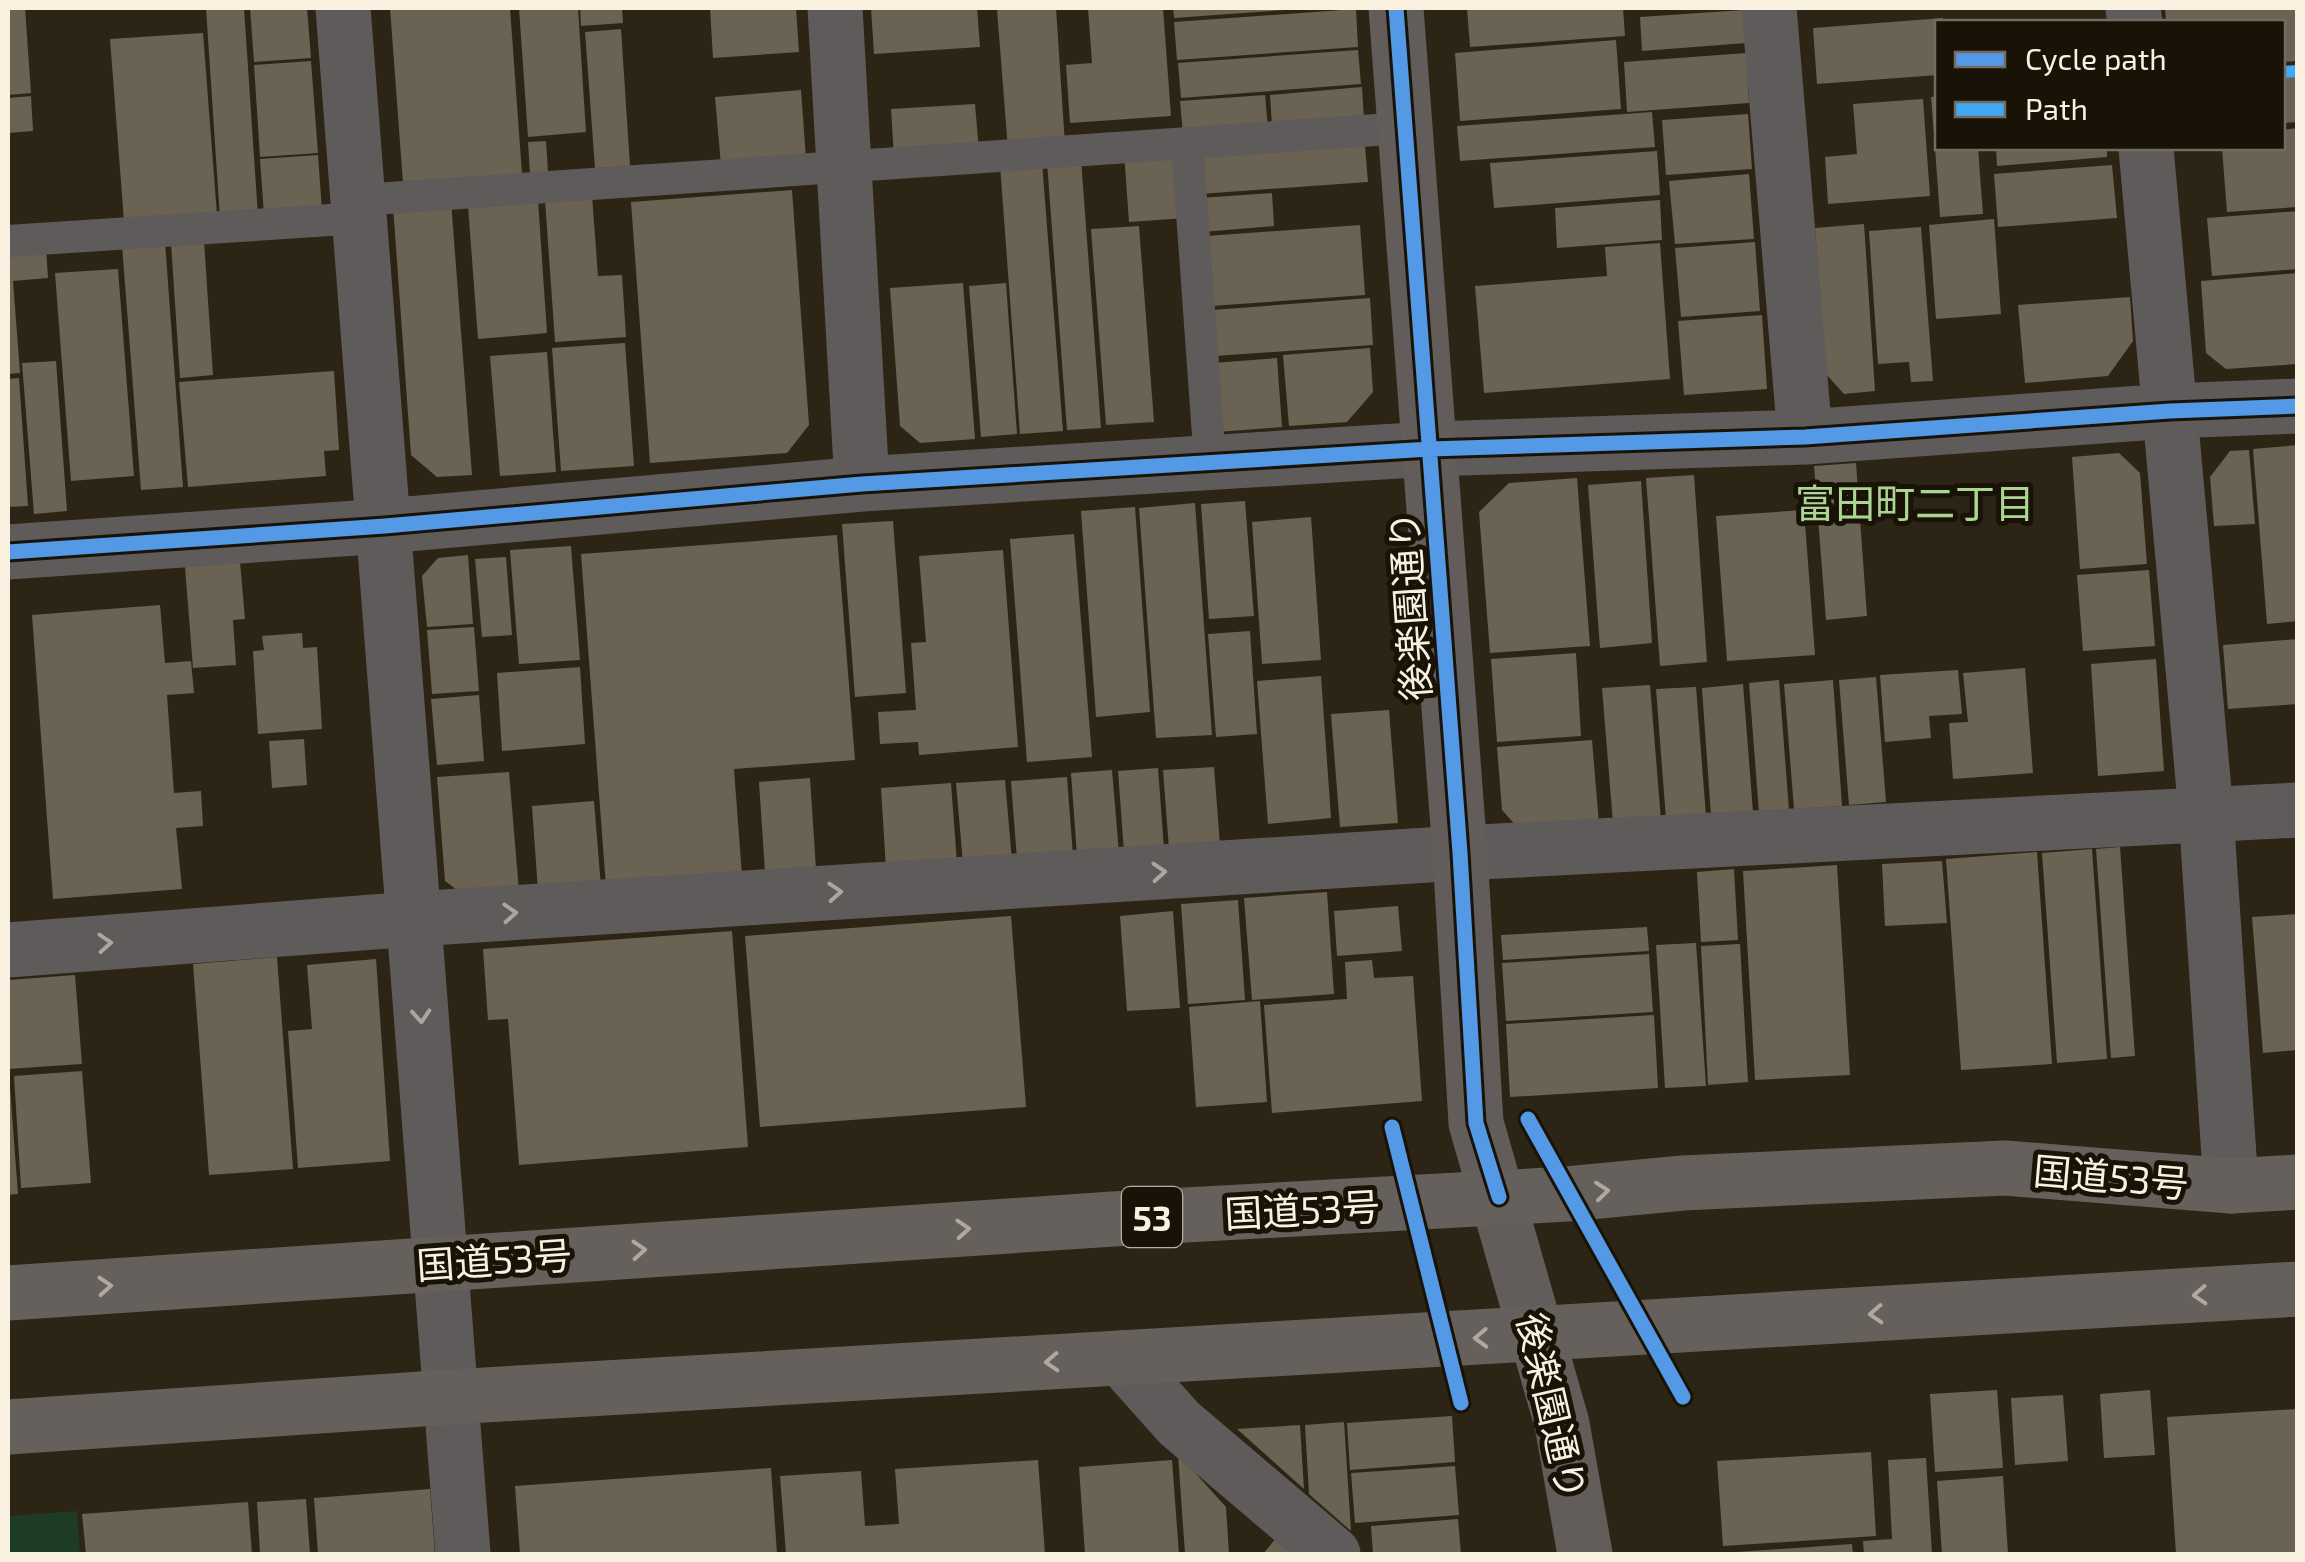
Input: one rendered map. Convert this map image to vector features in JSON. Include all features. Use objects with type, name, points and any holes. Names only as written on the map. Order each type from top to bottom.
[{"type":"highway","name":"国道53号","points":[[8,1292],[1499,1198],[1683,1183],[2005,1168],[2231,1186],[2298,1182]]},
{"type":"highway","points":[[8,1427],[450,1397],[2298,1289]]},
{"type":"street","points":[[343,8],[463,1554]]},
{"type":"street","points":[[835,8],[862,484]]},
{"type":"street","name":"後楽園通り","points":[[1396,8],[1460,853],[1476,1122],[1562,1424],[1585,1554]]},
{"type":"street","points":[[1768,8],[1805,437]]},
{"type":"street","points":[[2146,150],[2206,813],[2231,1186]]},
{"type":"street","points":[[8,552],[385,526],[862,484],[1430,449],[1805,437],[2170,411],[2298,406]]},
{"type":"street","points":[[8,950],[413,919],[1460,853],[2298,810]]},
{"type":"street","points":[[1121,1358],[1179,1422],[1333,1554]]},
{"type":"lane","points":[[8,241],[844,165],[1405,128]]},
{"type":"lane","points":[[1187,143],[1210,463]]},
{"type":"green space","points":[[77,1511],[80,1554],[8,1554],[8,1516]]},
{"type":"building","points":[[8,8],[25,8],[31,93],[8,95]]},
{"type":"building","points":[[206,8],[244,8],[258,216],[220,219]]},
{"type":"building","points":[[250,8],[307,8],[311,58],[254,62]]},
{"type":"building","points":[[390,8],[510,8],[522,174],[403,183]]},
{"type":"building","points":[[519,8],[578,8],[586,132],[528,137]]},
{"type":"building","points":[[580,8],[622,8],[623,23],[581,26]]},
{"type":"building","points":[[710,8],[796,8],[799,52],[713,58]]},
{"type":"building","points":[[871,8],[977,8],[980,47],[874,54]]},
{"type":"building","points":[[1056,8],[1065,145],[1008,149],[997,10]]},
{"type":"building","points":[[1088,8],[1163,8],[1171,116],[1070,123],[1066,65],[1092,63]]},
{"type":"building","points":[[1173,8],[1285,8],[1285,10],[1174,18]]},
{"type":"building","points":[[1467,8],[1623,8],[1625,36],[1470,47]]},
{"type":"building","points":[[2165,8],[2298,8],[2298,61],[2285,62],[2285,20],[2166,20]]},
{"type":"building","points":[[1356,9],[1358,47],[1177,60],[1174,22]]},
{"type":"building","points":[[1744,10],[1746,43],[1642,51],[1640,17]]},
{"type":"building","points":[[1943,18],[1935,20],[1935,75],[1817,84],[1813,28]]},
{"type":"building","points":[[621,29],[630,166],[595,168],[585,32]]},
{"type":"building","points":[[203,33],[217,215],[124,221],[110,39]]},
{"type":"building","points":[[1616,40],[1621,109],[1460,121],[1455,53]]},
{"type":"building","points":[[1358,50],[1361,84],[1181,98],[1178,63]]},
{"type":"building","points":[[1746,53],[1749,103],[1627,112],[1624,62]]},
{"type":"building","points":[[311,61],[318,153],[260,157],[254,65]]},
{"type":"building","points":[[2298,75],[2298,122],[2285,123],[2285,76]]},
{"type":"building","points":[[1362,87],[1364,120],[1272,126],[1270,95]]},
{"type":"building","points":[[801,90],[806,159],[721,165],[715,97]]},
{"type":"building","points":[[1265,95],[1268,128],[1183,134],[1180,101]]},
{"type":"building","points":[[31,96],[33,131],[8,133],[8,98]]},
{"type":"building","points":[[1935,96],[1935,147],[1931,97]]},
{"type":"building","points":[[1923,99],[1930,196],[1828,204],[1825,157],[1857,154],[1853,104]]},
{"type":"building","points":[[975,104],[979,151],[894,157],[891,109]]},
{"type":"building","points":[[1652,112],[1655,147],[1460,161],[1457,126]]},
{"type":"building","points":[[1748,114],[1752,169],[1666,175],[1662,120]]},
{"type":"building","points":[[2298,128],[2298,207],[2227,212],[2222,150],[2285,150],[2285,130]]},
{"type":"building","points":[[1364,135],[1368,182],[1200,194],[1197,147]]},
{"type":"building","points":[[546,141],[548,172],[530,174],[528,142]]},
{"type":"building","points":[[1180,148],[1186,218],[1129,222],[1124,152]]},
{"type":"building","points":[[1935,150],[1978,150],[1983,214],[1940,217]]},
{"type":"building","points":[[1996,150],[2107,150],[2107,157],[1997,166]]},
{"type":"building","points":[[1657,151],[1660,195],[1494,208],[1490,163]]},
{"type":"building","points":[[318,155],[322,210],[264,215],[260,159]]},
{"type":"building","points":[[1081,159],[1101,428],[1067,430],[1047,162]]},
{"type":"building","points":[[1042,162],[1063,431],[1020,434],[1000,165]]},
{"type":"building","points":[[2112,165],[2117,218],[1998,227],[1994,174]]},
{"type":"building","points":[[1749,174],[1754,239],[1675,244],[1669,181]]},
{"type":"building","points":[[792,190],[809,425],[787,453],[650,463],[631,202]]},
{"type":"building","points":[[1272,193],[1274,226],[1202,232],[1200,198]]},
{"type":"building","points":[[592,196],[598,276],[622,275],[626,337],[555,342],[545,200]]},
{"type":"building","points":[[538,200],[547,333],[478,339],[468,206]]},
{"type":"building","points":[[1660,200],[1662,240],[1557,248],[1555,208]]},
{"type":"building","points":[[451,201],[472,475],[437,477],[411,455],[393,206]]},
{"type":"building","points":[[2298,211],[2298,269],[2212,276],[2207,218]]},
{"type":"building","points":[[1994,219],[2001,314],[1936,319],[1929,225]]},
{"type":"building","points":[[1864,224],[1875,391],[1844,394],[1826,374],[1815,228]]},
{"type":"building","points":[[1360,225],[1365,295],[1211,306],[1206,236]]},
{"type":"building","points":[[1139,226],[1154,422],[1106,425],[1091,229]]},
{"type":"building","points":[[1921,227],[1933,381],[1911,382],[1909,362],[1878,364],[1869,231]]},
{"type":"building","points":[[204,241],[213,375],[180,378],[171,243]]},
{"type":"building","points":[[165,242],[183,487],[141,490],[122,245]]},
{"type":"building","points":[[1755,242],[1760,311],[1681,317],[1675,248]]},
{"type":"building","points":[[1660,243],[1670,379],[1484,393],[1475,286],[1607,276],[1605,247]]},
{"type":"building","points":[[46,248],[48,278],[13,281],[20,373],[8,374],[8,249]]},
{"type":"building","points":[[118,269],[134,476],[71,481],[55,273]]},
{"type":"building","points":[[2298,273],[2298,364],[2226,369],[2206,353],[2201,281]]},
{"type":"building","points":[[963,283],[975,439],[920,443],[900,426],[890,288]]},
{"type":"building","points":[[1006,283],[1017,434],[981,437],[969,286]]},
{"type":"building","points":[[2130,297],[2133,341],[2108,376],[2025,383],[2018,305]]},
{"type":"building","points":[[1370,298],[1373,345],[1215,356],[1212,310]]},
{"type":"building","points":[[1762,315],[1767,389],[1684,395],[1678,321]]},
{"type":"building","points":[[625,343],[634,466],[561,471],[552,348]]},
{"type":"building","points":[[1370,348],[1373,392],[1347,422],[1289,426],[1283,355]]},
{"type":"building","points":[[547,352],[556,472],[500,476],[490,356]]},
{"type":"building","points":[[1277,358],[1282,427],[1218,432],[1213,363]]},
{"type":"building","points":[[56,361],[67,511],[34,514],[22,363]]},
{"type":"building","points":[[334,371],[339,450],[324,451],[326,476],[188,487],[179,382]]},
{"type":"building","points":[[19,378],[28,506],[8,507],[8,379]]},
{"type":"building","points":[[2298,445],[2298,621],[2267,624],[2253,449]]},
{"type":"building","points":[[2249,450],[2255,524],[2214,526],[2210,477],[2230,451]]},
{"type":"building","points":[[2119,453],[2140,473],[2147,564],[2080,569],[2072,457]]},
{"type":"building","points":[[1856,463],[1867,616],[1826,620],[1814,466]]},
{"type":"building","points":[[1694,475],[1707,662],[1660,666],[1646,478]]},
{"type":"building","points":[[1577,478],[1590,646],[1490,653],[1479,512],[1509,483]]},
{"type":"building","points":[[1641,481],[1652,643],[1600,648],[1588,485]]},
{"type":"building","points":[[1245,501],[1254,616],[1209,619],[1201,504]]},
{"type":"building","points":[[1195,503],[1212,735],[1156,738],[1139,508]]},
{"type":"building","points":[[1135,507],[1150,712],[1096,717],[1081,511]]},
{"type":"building","points":[[1804,510],[1815,655],[1727,661],[1716,516]]},
{"type":"building","points":[[1311,517],[1321,660],[1262,664],[1252,522]]},
{"type":"building","points":[[893,521],[906,693],[855,697],[842,524]]},
{"type":"building","points":[[1074,534],[1092,757],[1027,762],[1010,539]]},
{"type":"building","points":[[837,535],[855,760],[734,769],[742,876],[606,887],[581,554]]},
{"type":"building","points":[[571,546],[580,660],[519,664],[510,550]]},
{"type":"building","points":[[1003,550],[1018,747],[919,755],[918,742],[880,744],[878,712],[916,710],[911,643],[926,642],[919,556]]},
{"type":"building","points":[[468,555],[473,624],[427,627],[422,576],[438,558]]},
{"type":"building","points":[[506,557],[512,635],[482,637],[475,559]]},
{"type":"building","points":[[240,562],[245,619],[233,620],[236,665],[193,668],[185,567]]},
{"type":"building","points":[[2149,570],[2155,646],[2083,651],[2077,575]]},
{"type":"building","points":[[160,605],[165,663],[191,661],[194,693],[167,695],[174,793],[201,791],[203,826],[176,828],[182,889],[53,899],[32,615]]},
{"type":"building","points":[[474,627],[479,691],[432,694],[427,630]]},
{"type":"building","points":[[1250,631],[1257,734],[1216,737],[1208,634]]},
{"type":"building","points":[[302,633],[303,648],[317,647],[322,729],[258,734],[253,651],[264,650],[262,636]]},
{"type":"building","points":[[2298,639],[2298,704],[2228,709],[2223,645]]},
{"type":"building","points":[[1576,653],[1581,736],[1497,742],[1491,659]]},
{"type":"building","points":[[2156,659],[2164,771],[2098,776],[2091,664]]},
{"type":"building","points":[[580,667],[585,744],[502,751],[497,673]]},
{"type":"building","points":[[2025,668],[2033,773],[1953,779],[1949,723],[1968,722],[1963,673]]},
{"type":"building","points":[[1958,670],[1962,714],[1929,716],[1931,738],[1885,742],[1880,675]]},
{"type":"building","points":[[1321,676],[1331,818],[1268,824],[1257,681]]},
{"type":"building","points":[[1876,677],[1886,802],[1849,805],[1839,680]]},
{"type":"building","points":[[1779,680],[1789,810],[1759,813],[1749,683]]},
{"type":"building","points":[[1833,680],[1842,806],[1794,809],[1784,684]]},
{"type":"building","points":[[1743,684],[1753,812],[1711,816],[1702,688]]},
{"type":"building","points":[[1650,685],[1661,820],[1613,823],[1602,688]]},
{"type":"building","points":[[1696,687],[1706,816],[1666,819],[1656,689]]},
{"type":"building","points":[[479,695],[484,761],[437,765],[431,699]]},
{"type":"building","points":[[1389,710],[1398,823],[1340,827],[1331,714]]},
{"type":"building","points":[[304,739],[307,785],[272,788],[269,741]]},
{"type":"building","points":[[1592,740],[1599,824],[1520,830],[1502,810],[1497,747]]},
{"type":"building","points":[[1214,767],[1220,845],[1169,849],[1163,770]]},
{"type":"building","points":[[1158,768],[1164,849],[1124,852],[1118,771]]},
{"type":"building","points":[[1112,770],[1119,853],[1077,856],[1071,773]]},
{"type":"building","points":[[509,772],[519,891],[465,896],[445,881],[437,777]]},
{"type":"building","points":[[1067,777],[1073,856],[1017,860],[1011,781]]},
{"type":"building","points":[[810,778],[816,869],[765,872],[759,782]]},
{"type":"building","points":[[1005,780],[1012,861],[963,864],[956,783]]},
{"type":"building","points":[[951,783],[957,863],[886,869],[881,788]]},
{"type":"building","points":[[594,801],[601,887],[538,891],[532,806]]},
{"type":"building","points":[[2120,847],[2135,1056],[2111,1058],[2096,849]]},
{"type":"building","points":[[2092,849],[2107,1059],[2057,1063],[2042,853]]},
{"type":"building","points":[[2037,852],[2052,1064],[1961,1070],[1946,859]]},
{"type":"building","points":[[1942,861],[1947,923],[1885,926],[1882,864]]},
{"type":"building","points":[[1837,865],[1850,1075],[1755,1080],[1743,871]]},
{"type":"building","points":[[1734,869],[1738,940],[1701,942],[1697,872]]},
{"type":"building","points":[[1327,892],[1334,994],[1252,1000],[1244,898]]},
{"type":"building","points":[[1238,900],[1245,1000],[1188,1004],[1181,904]]},
{"type":"building","points":[[1398,906],[1402,951],[1337,956],[1334,911]]},
{"type":"building","points":[[1173,911],[1180,1008],[1127,1011],[1120,916]]},
{"type":"building","points":[[2298,914],[2298,1050],[2263,1053],[2252,917]]},
{"type":"building","points":[[1011,916],[1026,1107],[760,1127],[745,936]]},
{"type":"building","points":[[1647,927],[1649,951],[1503,960],[1501,935]]},
{"type":"building","points":[[732,931],[748,1147],[519,1165],[508,1019],[488,1020],[483,949]]},
{"type":"building","points":[[1696,943],[1706,1086],[1665,1088],[1656,945]]},
{"type":"building","points":[[1740,944],[1748,1082],[1708,1085],[1701,946]]},
{"type":"building","points":[[1649,954],[1653,1012],[1506,1021],[1502,963]]},
{"type":"building","points":[[277,957],[293,1169],[209,1175],[193,964]]},
{"type":"building","points":[[376,959],[390,1161],[298,1168],[288,1031],[312,1029],[307,965]]},
{"type":"building","points":[[1372,960],[1374,978],[1413,976],[1422,1101],[1272,1113],[1264,1005],[1347,999],[1345,962]]},
{"type":"building","points":[[75,975],[82,1064],[8,1069],[8,980]]},
{"type":"building","points":[[1260,1001],[1267,1102],[1196,1107],[1189,1007]]},
{"type":"building","points":[[1654,1015],[1658,1088],[1510,1097],[1506,1024]]},
{"type":"building","points":[[82,1071],[91,1183],[21,1188],[14,1076]]},
{"type":"building","points":[[8,1088],[18,1194],[8,1195]]},
{"type":"building","points":[[1997,1390],[2003,1468],[1935,1472],[1930,1394]]},
{"type":"building","points":[[2150,1390],[2155,1455],[2104,1458],[2100,1394]]},
{"type":"building","points":[[2063,1395],[2068,1461],[2015,1465],[2011,1398]]},
{"type":"building","points":[[2298,1409],[2298,1554],[2176,1554],[2167,1417]]},
{"type":"building","points":[[1452,1416],[1455,1462],[1350,1470],[1347,1423]]},
{"type":"building","points":[[1344,1422],[1351,1531],[1309,1494],[1305,1425]]},
{"type":"building","points":[[1300,1425],[1304,1489],[1237,1429]]},
{"type":"building","points":[[1871,1452],[1876,1536],[1723,1546],[1717,1461]]},
{"type":"building","points":[[1178,1454],[1226,1507],[1229,1554],[1185,1554]]},
{"type":"building","points":[[1926,1458],[1932,1554],[1864,1554],[1863,1541],[1892,1539],[1888,1460]]},
{"type":"building","points":[[1038,1460],[1045,1554],[786,1554],[780,1476],[861,1471],[865,1526],[899,1524],[895,1469]]},
{"type":"building","points":[[1172,1460],[1179,1554],[1085,1554],[1079,1467]]},
{"type":"building","points":[[1455,1466],[1459,1515],[1355,1523],[1351,1473]]},
{"type":"building","points":[[771,1468],[777,1554],[520,1554],[515,1486]]},
{"type":"building","points":[[2003,1476],[2008,1554],[1942,1554],[1937,1481]]},
{"type":"building","points":[[430,1489],[435,1554],[318,1554],[314,1498]]},
{"type":"building","points":[[306,1499],[310,1554],[260,1554],[257,1502]]},
{"type":"building","points":[[248,1502],[252,1554],[86,1554],[82,1514]]},
{"type":"building","points":[[1458,1519],[1461,1554],[1373,1554],[1371,1526]]},
{"type":"building","points":[[1285,1527],[1315,1554],[1263,1554]]},
{"type":"building","points":[[1852,1544],[1853,1554],[1737,1554],[1737,1552]]},
{"type":"marked path","points":[[2285,72],[2298,71]]},
{"type":"cycle path","points":[[1396,8],[1460,853],[1476,1123],[1499,1197]]},
{"type":"cycle path","points":[[8,552],[385,526],[862,484],[1430,449],[1805,437],[2170,411],[2298,406]]},
{"type":"cycle path","points":[[1528,1119],[1683,1397]]},
{"type":"cycle path","points":[[1392,1127],[1461,1403]]},
{"type":"district","name":"富田町二丁目","points":[[1915,502]]}]
